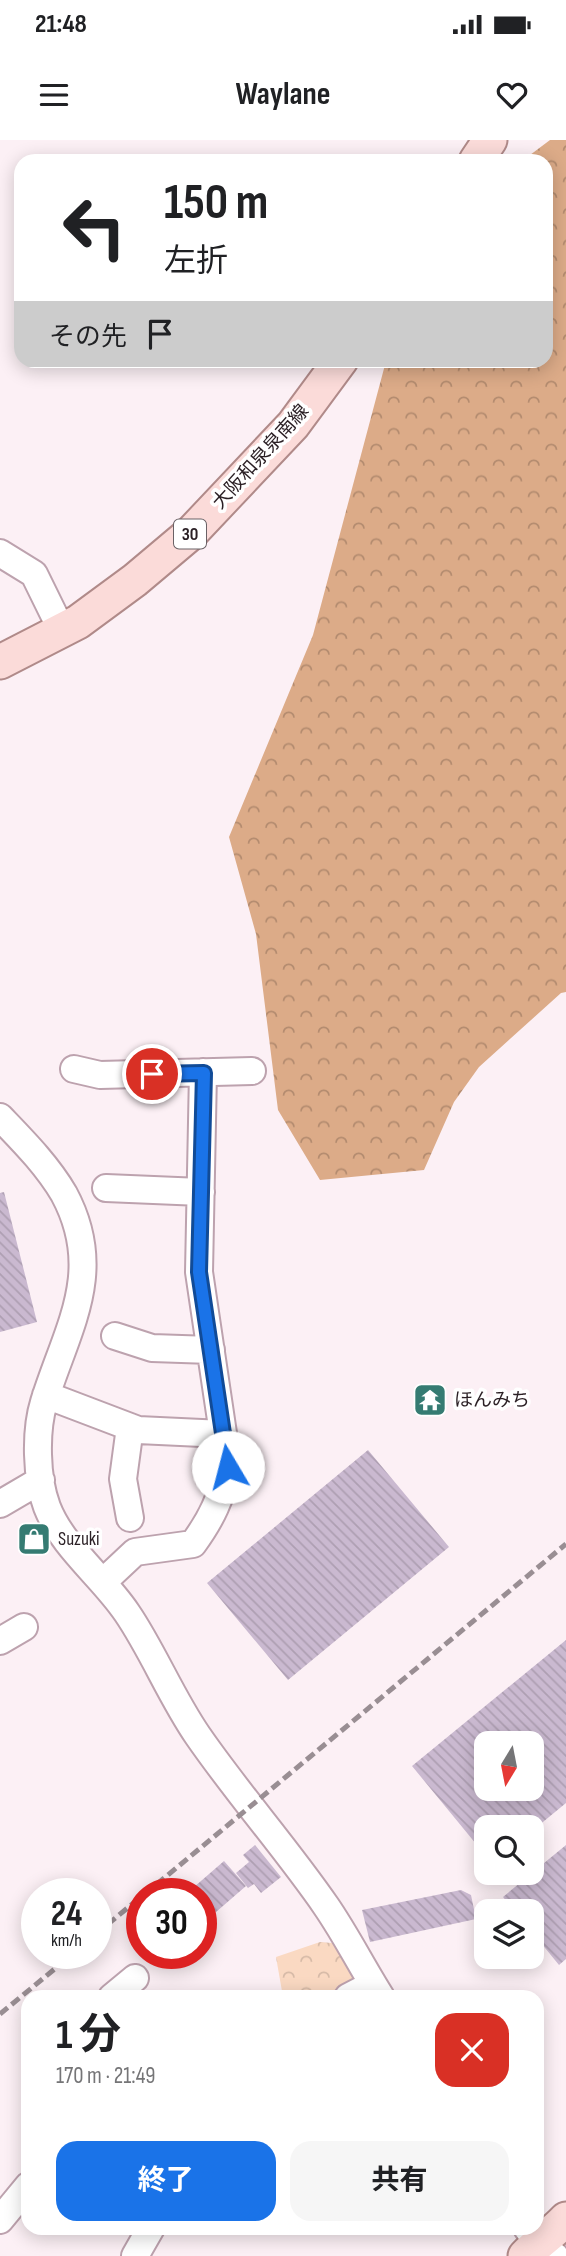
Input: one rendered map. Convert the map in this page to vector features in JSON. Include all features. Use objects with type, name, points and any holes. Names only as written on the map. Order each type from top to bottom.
[{"type":"main road","name":"大阪和泉泉南線","points":[[0,662],[78,622],[135,580],[192,532],[293,425],[335,368]]},
{"type":"main road","points":[[536,2245],[566,2219]]},
{"type":"street","points":[[0,553],[34,574],[62,631]]},
{"type":"street","points":[[74,1069],[100,1075],[252,1071]]},
{"type":"street","points":[[103,1582],[135,1552],[193,1544],[204,1530],[221,1498],[228,1467],[199,1272],[204,1073]]},
{"type":"street","points":[[0,1117],[46,1167],[65,1196],[83,1251],[81,1286],[69,1336],[43,1404],[37,1450],[47,1507],[64,1535],[127,1613],[166,1685],[199,1737],[327,1907],[377,1990]]},
{"type":"street","points":[[106,1188],[201,1192]]},
{"type":"street","points":[[115,1336],[152,1349],[211,1350]]},
{"type":"street","points":[[47,1395],[138,1430],[223,1434]]},
{"type":"street","points":[[130,1427],[123,1479],[130,1518]]},
{"type":"street","points":[[0,1504],[41,1480]]},
{"type":"street","points":[[0,1641],[24,1627]]},
{"type":"street","points":[[120,1990],[135,1978]]},
{"type":"street","points":[[0,2220],[21,2194]]},
{"type":"street","points":[[135,2256],[146,2235]]},
{"type":"green space","points":[[550,140],[566,140],[566,992],[561,993],[479,1067],[454,1102],[424,1170],[320,1180],[278,1110],[256,934],[229,837],[313,635],[384,368],[553,368],[553,154],[531,154]]},
{"type":"green space","points":[[320,1942],[332,1943],[353,1976],[349,1988],[282,1990],[276,1957]]},
{"type":"building","points":[[4,1192],[37,1322],[0,1332],[0,1193]]},
{"type":"building","points":[[368,1450],[449,1547],[288,1680],[207,1583]]},
{"type":"building","points":[[566,1640],[566,1803],[544,1821],[544,1815],[474,1815],[474,1841],[412,1766]]},
{"type":"building","points":[[255,1845],[281,1877],[261,1893],[254,1884],[248,1888],[236,1873],[249,1862],[243,1855]]},
{"type":"building","points":[[566,1845],[566,1959],[559,1965],[544,1947],[544,1899],[503,1897],[518,1885],[544,1885],[544,1863]]},
{"type":"building","points":[[224,1861],[246,1886],[217,1911],[217,1878],[204,1878]]},
{"type":"building","points":[[461,1890],[471,1895],[474,1919],[370,1942],[362,1910]]},
{"type":"railway","points":[[164,1878],[566,1544]]},
{"type":"railway","points":[[112,1921],[126,1909]]},
{"type":"railway","points":[[29,1990],[55,1969]]},
{"type":"railway","points":[[0,2014],[21,1997]]},
{"type":"place","name":"ほんみち","points":[[430,1400]]},
{"type":"place","name":"Suzuki","points":[[34,1539]]},
{"type":"route","points":[[152,1074],[204,1073],[199,1272],[228,1467]]}]
